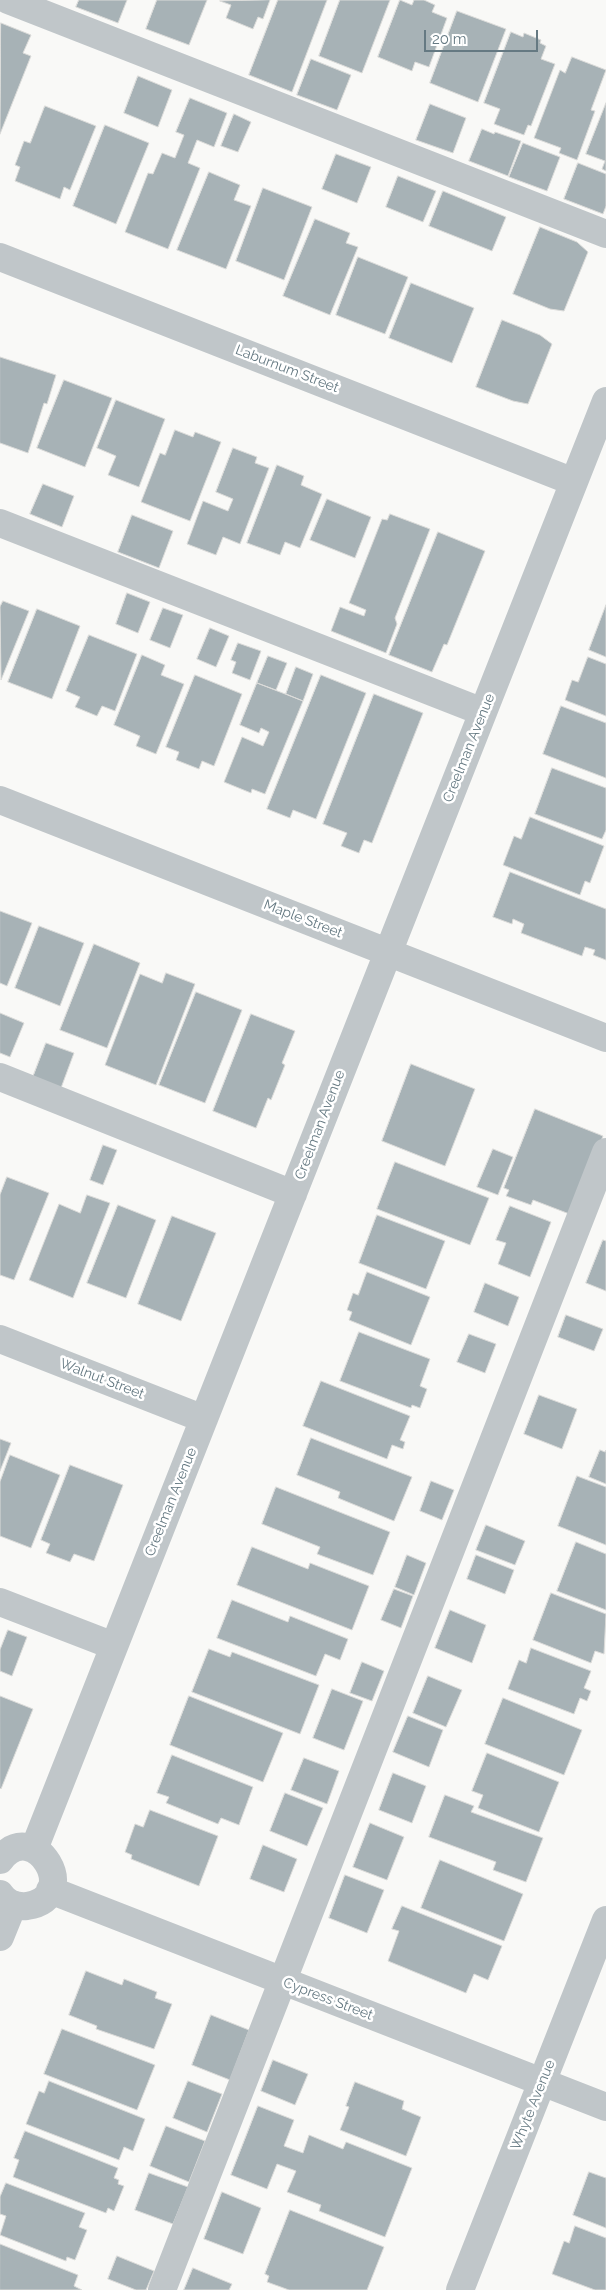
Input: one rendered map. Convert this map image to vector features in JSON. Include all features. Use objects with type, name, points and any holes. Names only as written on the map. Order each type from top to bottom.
[{"type":"street","points":[[8,0],[606,234]]},
{"type":"street","name":"Laburnum Street","points":[[0,256],[574,482]]},
{"type":"street","name":"Creelman Avenue","points":[[34,1849],[606,401]]},
{"type":"street","points":[[0,523],[483,712]]},
{"type":"street","name":"Maple Street","points":[[0,800],[606,1038]]},
{"type":"street","points":[[0,1077],[293,1194]]},
{"type":"street","points":[[162,2290],[606,1152]]},
{"type":"street","name":"Walnut Street","points":[[0,1339],[204,1419]]},
{"type":"street","points":[[0,1602],[114,1646]]},
{"type":"street","points":[[0,1860],[11,1850],[22,1848],[34,1849],[44,1856],[51,1866],[53,1878],[50,1890],[44,1899],[34,1904],[23,1906],[6,1899],[0,1937]]},
{"type":"street","name":"Cypress Street","points":[[50,1890],[606,2107]]},
{"type":"street","name":"Whyte Avenue","points":[[460,2290],[606,1920]]},
{"type":"building","points":[[79,0],[127,0],[118,23],[76,7]]},
{"type":"building","points":[[157,0],[207,0],[189,45],[146,29]]},
{"type":"building","points":[[270,0],[263,19],[258,17],[253,29],[226,18],[231,5],[220,1]]},
{"type":"building","points":[[278,0],[327,0],[292,92],[249,75]]},
{"type":"building","points":[[340,0],[390,0],[362,73],[319,56]]},
{"type":"building","points":[[400,0],[412,5],[414,0],[424,0],[435,5],[432,12],[447,18],[429,67],[415,62],[412,71],[378,57]]},
{"type":"building","points":[[457,11],[506,29],[478,102],[430,83]]},
{"type":"building","points":[[1,23],[31,35],[23,53],[31,56],[0,134]]},
{"type":"building","points":[[511,32],[523,37],[524,33],[541,40],[540,43],[546,46],[541,59],[555,64],[531,126],[528,125],[524,135],[494,124],[500,109],[484,103]]},
{"type":"building","points":[[572,57],[606,70],[591,110],[595,111],[577,160],[559,153],[561,148],[534,138],[560,70],[565,73]]},
{"type":"building","points":[[311,59],[351,75],[337,110],[297,95]]},
{"type":"building","points":[[138,76],[172,90],[158,127],[124,113]]},
{"type":"building","points":[[190,98],[227,113],[214,147],[197,140],[188,163],[200,168],[168,249],[125,232],[148,173],[153,174],[162,153],[175,158],[184,135],[176,132]]},
{"type":"building","points":[[606,103],[606,171],[602,169],[605,161],[586,154]]},
{"type":"building","points":[[430,104],[466,118],[453,153],[416,140]]},
{"type":"building","points":[[45,106],[96,126],[70,190],[64,187],[60,199],[15,181],[20,167],[15,165],[24,141],[30,143]]},
{"type":"building","points":[[234,114],[251,122],[238,152],[221,146]]},
{"type":"building","points":[[105,125],[149,143],[116,224],[73,206]]},
{"type":"building","points":[[482,129],[521,141],[508,176],[469,161]]},
{"type":"building","points":[[523,143],[560,157],[547,191],[509,177]]},
{"type":"building","points":[[336,154],[371,167],[357,203],[322,189]]},
{"type":"building","points":[[578,163],[606,174],[606,206],[603,214],[564,199]]},
{"type":"building","points":[[209,172],[240,185],[234,200],[251,206],[226,269],[177,250]]},
{"type":"building","points":[[398,176],[436,191],[423,222],[386,207]]},
{"type":"building","points":[[263,188],[312,207],[284,280],[236,261]]},
{"type":"building","points":[[443,191],[506,217],[492,251],[429,226]]},
{"type":"building","points":[[315,219],[350,233],[346,243],[358,247],[330,315],[283,296]]},
{"type":"building","points":[[540,227],[577,242],[588,252],[564,311],[550,309],[513,294]]},
{"type":"building","points":[[358,257],[408,277],[385,334],[336,315]]},
{"type":"building","points":[[411,283],[474,308],[452,363],[389,338]]},
{"type":"building","points":[[502,320],[540,335],[552,344],[528,404],[513,401],[476,387]]},
{"type":"building","points":[[0,357],[56,375],[47,404],[44,403],[28,453],[0,443]]},
{"type":"building","points":[[64,380],[112,398],[85,467],[37,448]]},
{"type":"building","points":[[116,400],[165,419],[139,487],[108,475],[116,456],[97,448]]},
{"type":"building","points":[[175,430],[193,437],[195,432],[221,442],[190,521],[141,502],[160,453],[165,455]]},
{"type":"building","points":[[233,448],[257,457],[255,463],[269,468],[240,544],[223,537],[216,555],[187,544],[203,501],[228,511],[233,499],[216,492]]},
{"type":"building","points":[[277,465],[304,476],[301,485],[322,494],[300,548],[285,542],[280,555],[247,543]]},
{"type":"building","points":[[43,484],[74,496],[62,527],[30,514]]},
{"type":"building","points":[[327,499],[371,517],[355,558],[310,540]]},
{"type":"building","points":[[390,514],[430,529],[395,618],[397,624],[386,653],[331,631],[340,607],[364,616],[366,610],[349,603],[382,519],[387,520]]},
{"type":"building","points":[[132,515],[173,531],[159,568],[118,552]]},
{"type":"building","points":[[438,532],[485,551],[447,645],[444,644],[432,672],[389,655]]},
{"type":"building","points":[[127,593],[150,602],[138,633],[116,624]]},
{"type":"building","points":[[3,601],[29,611],[1,680],[0,607]]},
{"type":"building","points":[[606,605],[606,657],[589,650]]},
{"type":"building","points":[[163,608],[183,615],[170,648],[150,640]]},
{"type":"building","points":[[37,609],[80,626],[52,699],[8,682]]},
{"type":"building","points":[[210,628],[229,636],[216,667],[197,659]]},
{"type":"building","points":[[89,635],[137,654],[115,711],[102,706],[97,716],[75,707],[80,697],[66,691]]},
{"type":"building","points":[[238,643],[261,651],[250,680],[232,673],[236,662],[231,660]]},
{"type":"building","points":[[142,655],[165,665],[161,675],[184,684],[156,754],[136,746],[140,736],[114,725]]},
{"type":"building","points":[[268,656],[287,663],[276,690],[257,683]]},
{"type":"building","points":[[588,657],[606,664],[606,716],[565,700],[572,680],[578,682]]},
{"type":"building","points":[[296,667],[313,674],[303,701],[286,694]]},
{"type":"building","points":[[195,675],[242,694],[214,766],[202,761],[199,769],[176,760],[179,752],[166,747]]},
{"type":"building","points":[[321,675],[366,693],[316,819],[293,810],[290,818],[267,809]]},
{"type":"building","points":[[257,683],[303,701],[265,794],[252,789],[251,793],[224,782],[242,737],[263,746],[269,732],[261,728],[259,733],[240,725]]},
{"type":"building","points":[[374,694],[423,713],[372,843],[364,840],[359,853],[341,846],[347,833],[323,824]]},
{"type":"building","points":[[561,706],[606,723],[606,778],[543,754]]},
{"type":"building","points":[[552,768],[606,788],[606,830],[602,839],[535,814]]},
{"type":"building","points":[[530,817],[604,846],[590,883],[585,881],[580,895],[503,865],[514,836],[521,839]]},
{"type":"building","points":[[510,872],[606,909],[606,960],[593,955],[595,950],[585,947],[582,956],[521,933],[524,924],[513,919],[512,924],[493,917]]},
{"type":"building","points":[[0,911],[32,923],[7,986],[0,983]]},
{"type":"building","points":[[39,926],[84,943],[60,1006],[15,988]]},
{"type":"building","points":[[94,944],[140,963],[107,1048],[60,1030]]},
{"type":"building","points":[[166,973],[195,984],[156,1085],[105,1065],[140,974],[162,983]]},
{"type":"building","points":[[196,992],[242,1010],[205,1103],[159,1085]]},
{"type":"building","points":[[0,1013],[24,1023],[10,1057],[0,1053]]},
{"type":"building","points":[[251,1014],[295,1031],[282,1063],[285,1065],[271,1100],[268,1098],[256,1128],[213,1111]]},
{"type":"building","points":[[46,1043],[74,1053],[61,1088],[33,1077]]},
{"type":"building","points":[[411,1064],[475,1089],[445,1166],[382,1141]]},
{"type":"building","points":[[535,1109],[603,1136],[572,1215],[533,1200],[531,1205],[506,1196],[509,1190],[504,1188]]},
{"type":"building","points":[[103,1145],[117,1150],[103,1185],[90,1180]]},
{"type":"building","points":[[493,1149],[513,1157],[498,1195],[477,1187]]},
{"type":"building","points":[[395,1162],[489,1198],[470,1245],[377,1209]]},
{"type":"building","points":[[7,1177],[49,1193],[14,1280],[0,1275],[0,1195]]},
{"type":"building","points":[[87,1195],[110,1203],[73,1298],[29,1280],[59,1204],[80,1213]]},
{"type":"building","points":[[118,1205],[156,1220],[126,1298],[87,1283]]},
{"type":"building","points":[[510,1206],[551,1222],[530,1277],[498,1264],[506,1243],[496,1240]]},
{"type":"building","points":[[377,1215],[445,1241],[426,1289],[359,1263]]},
{"type":"building","points":[[172,1216],[216,1233],[181,1321],[138,1304]]},
{"type":"building","points":[[603,1240],[606,1241],[606,1291],[586,1283]]},
{"type":"building","points":[[367,1272],[430,1297],[411,1345],[349,1320],[352,1312],[347,1310],[353,1293],[358,1295]]},
{"type":"building","points":[[485,1283],[519,1297],[508,1326],[474,1312]]},
{"type":"building","points":[[566,1315],[603,1329],[594,1351],[558,1337]]},
{"type":"building","points":[[359,1332],[430,1359],[420,1386],[427,1389],[420,1408],[412,1405],[411,1408],[340,1381]]},
{"type":"building","points":[[469,1334],[496,1344],[485,1373],[457,1362]]},
{"type":"building","points":[[321,1381],[410,1416],[400,1440],[405,1442],[403,1449],[392,1445],[387,1459],[303,1426]]},
{"type":"building","points":[[539,1395],[577,1409],[562,1449],[524,1434]]},
{"type":"building","points":[[311,1438],[412,1477],[394,1521],[338,1498],[340,1492],[297,1475]]},
{"type":"building","points":[[0,1439],[11,1443],[0,1471]]},
{"type":"building","points":[[600,1450],[605,1452],[606,1450],[606,1484],[589,1477]]},
{"type":"building","points":[[10,1455],[60,1475],[31,1548],[0,1536],[0,1482]]},
{"type":"building","points":[[70,1465],[123,1485],[94,1561],[74,1554],[70,1562],[46,1553],[50,1544],[41,1540]]},
{"type":"building","points":[[577,1476],[606,1487],[606,1545],[558,1526]]},
{"type":"building","points":[[431,1481],[454,1490],[442,1520],[420,1511]]},
{"type":"building","points":[[276,1487],[390,1532],[373,1575],[317,1554],[320,1547],[262,1524]]},
{"type":"building","points":[[486,1525],[525,1541],[515,1565],[476,1550]]},
{"type":"building","points":[[576,1542],[606,1554],[606,1610],[557,1591]]},
{"type":"building","points":[[252,1547],[308,1569],[310,1563],[369,1586],[352,1630],[237,1585]]},
{"type":"building","points":[[407,1555],[426,1563],[414,1595],[395,1587]]},
{"type":"building","points":[[476,1555],[514,1570],[505,1594],[467,1579]]},
{"type":"building","points":[[394,1589],[413,1596],[401,1628],[381,1620]]},
{"type":"building","points":[[551,1593],[606,1614],[604,1654],[595,1651],[591,1663],[533,1640]]},
{"type":"building","points":[[232,1600],[288,1622],[290,1616],[348,1639],[340,1660],[325,1654],[316,1676],[217,1638]]},
{"type":"building","points":[[450,1610],[486,1625],[472,1663],[435,1648]]},
{"type":"building","points":[[8,1630],[27,1637],[12,1676],[0,1671],[0,1650]]},
{"type":"building","points":[[531,1648],[591,1671],[584,1688],[591,1691],[587,1701],[580,1698],[574,1714],[508,1689],[519,1660],[526,1663]]},
{"type":"building","points":[[209,1649],[230,1657],[232,1652],[319,1685],[300,1734],[192,1692]]},
{"type":"building","points":[[362,1662],[384,1671],[372,1701],[350,1693]]},
{"type":"building","points":[[428,1676],[462,1690],[446,1727],[413,1713]]},
{"type":"building","points":[[332,1689],[363,1701],[344,1750],[313,1738]]},
{"type":"building","points":[[0,1696],[33,1709],[1,1789],[0,1788]]},
{"type":"building","points":[[189,1696],[283,1733],[263,1782],[170,1745]]},
{"type":"building","points":[[503,1698],[582,1730],[564,1775],[485,1744]]},
{"type":"building","points":[[408,1716],[443,1730],[429,1767],[393,1752]]},
{"type":"building","points":[[487,1753],[559,1782],[539,1832],[478,1808],[483,1795],[472,1791]]},
{"type":"building","points":[[172,1755],[253,1787],[239,1825],[221,1818],[218,1824],[166,1803],[169,1797],[157,1793]]},
{"type":"building","points":[[304,1758],[339,1771],[327,1804],[291,1790]]},
{"type":"building","points":[[393,1773],[426,1786],[412,1823],[379,1810]]},
{"type":"building","points":[[285,1793],[323,1808],[307,1846],[270,1831]]},
{"type":"building","points":[[445,1795],[474,1806],[471,1812],[543,1838],[526,1882],[493,1870],[496,1862],[429,1837]]},
{"type":"building","points":[[150,1810],[218,1836],[199,1886],[131,1859],[132,1855],[125,1852],[135,1824],[143,1827]]},
{"type":"building","points":[[370,1823],[404,1837],[387,1880],[353,1867]]},
{"type":"building","points":[[263,1845],[297,1859],[284,1892],[250,1879]]},
{"type":"building","points":[[440,1860],[523,1894],[504,1941],[421,1908]]},
{"type":"building","points":[[345,1875],[384,1890],[367,1933],[329,1918]]},
{"type":"building","points":[[402,1906],[502,1946],[488,1980],[474,1974],[466,1993],[388,1961],[399,1931],[392,1929]]},
{"type":"building","points":[[86,1971],[122,1985],[124,1979],[157,1992],[155,1998],[172,2004],[154,2049],[96,2029],[97,2026],[69,2015]]},
{"type":"building","points":[[211,2015],[249,2030],[230,2080],[192,2065]]},
{"type":"building","points":[[62,2029],[155,2065],[137,2110],[44,2074]]},
{"type":"building","points":[[273,2060],[308,2074],[295,2105],[261,2091]]},
{"type":"building","points":[[49,2081],[145,2119],[133,2151],[124,2147],[119,2160],[26,2124],[39,2091],[44,2093]]},
{"type":"building","points":[[188,2081],[222,2094],[207,2132],[173,2118]]},
{"type":"building","points":[[355,2082],[404,2101],[402,2109],[421,2117],[406,2156],[340,2130],[349,2107],[346,2106]]},
{"type":"building","points":[[258,2106],[294,2120],[284,2146],[303,2153],[309,2135],[343,2149],[346,2142],[412,2168],[385,2237],[319,2211],[321,2205],[287,2192],[296,2171],[277,2164],[267,2189],[231,2175]]},
{"type":"building","points":[[166,2126],[205,2141],[189,2182],[150,2166]]},
{"type":"building","points":[[25,2131],[118,2168],[114,2178],[119,2180],[118,2184],[124,2186],[114,2211],[108,2208],[106,2213],[13,2177],[19,2160],[14,2158]]},
{"type":"building","points":[[589,2172],[606,2178],[606,2228],[573,2215]]},
{"type":"building","points":[[149,2173],[188,2187],[173,2224],[135,2210]]},
{"type":"building","points":[[6,2183],[85,2213],[79,2227],[87,2230],[75,2260],[67,2257],[66,2261],[0,2235],[6,2216],[0,2214],[0,2197]]},
{"type":"building","points":[[222,2192],[261,2208],[243,2254],[204,2239]]},
{"type":"building","points":[[290,2210],[384,2247],[367,2290],[289,2290],[267,2282],[269,2276],[265,2274]]},
{"type":"building","points":[[575,2226],[606,2238],[606,2290],[595,2290],[552,2274],[564,2241],[569,2243]]},
{"type":"building","points":[[0,2244],[78,2275],[74,2286],[82,2290],[0,2290]]},
{"type":"building","points":[[117,2256],[154,2271],[146,2290],[136,2290],[108,2279]]},
{"type":"building","points":[[193,2268],[232,2284],[229,2290],[184,2290]]}]
